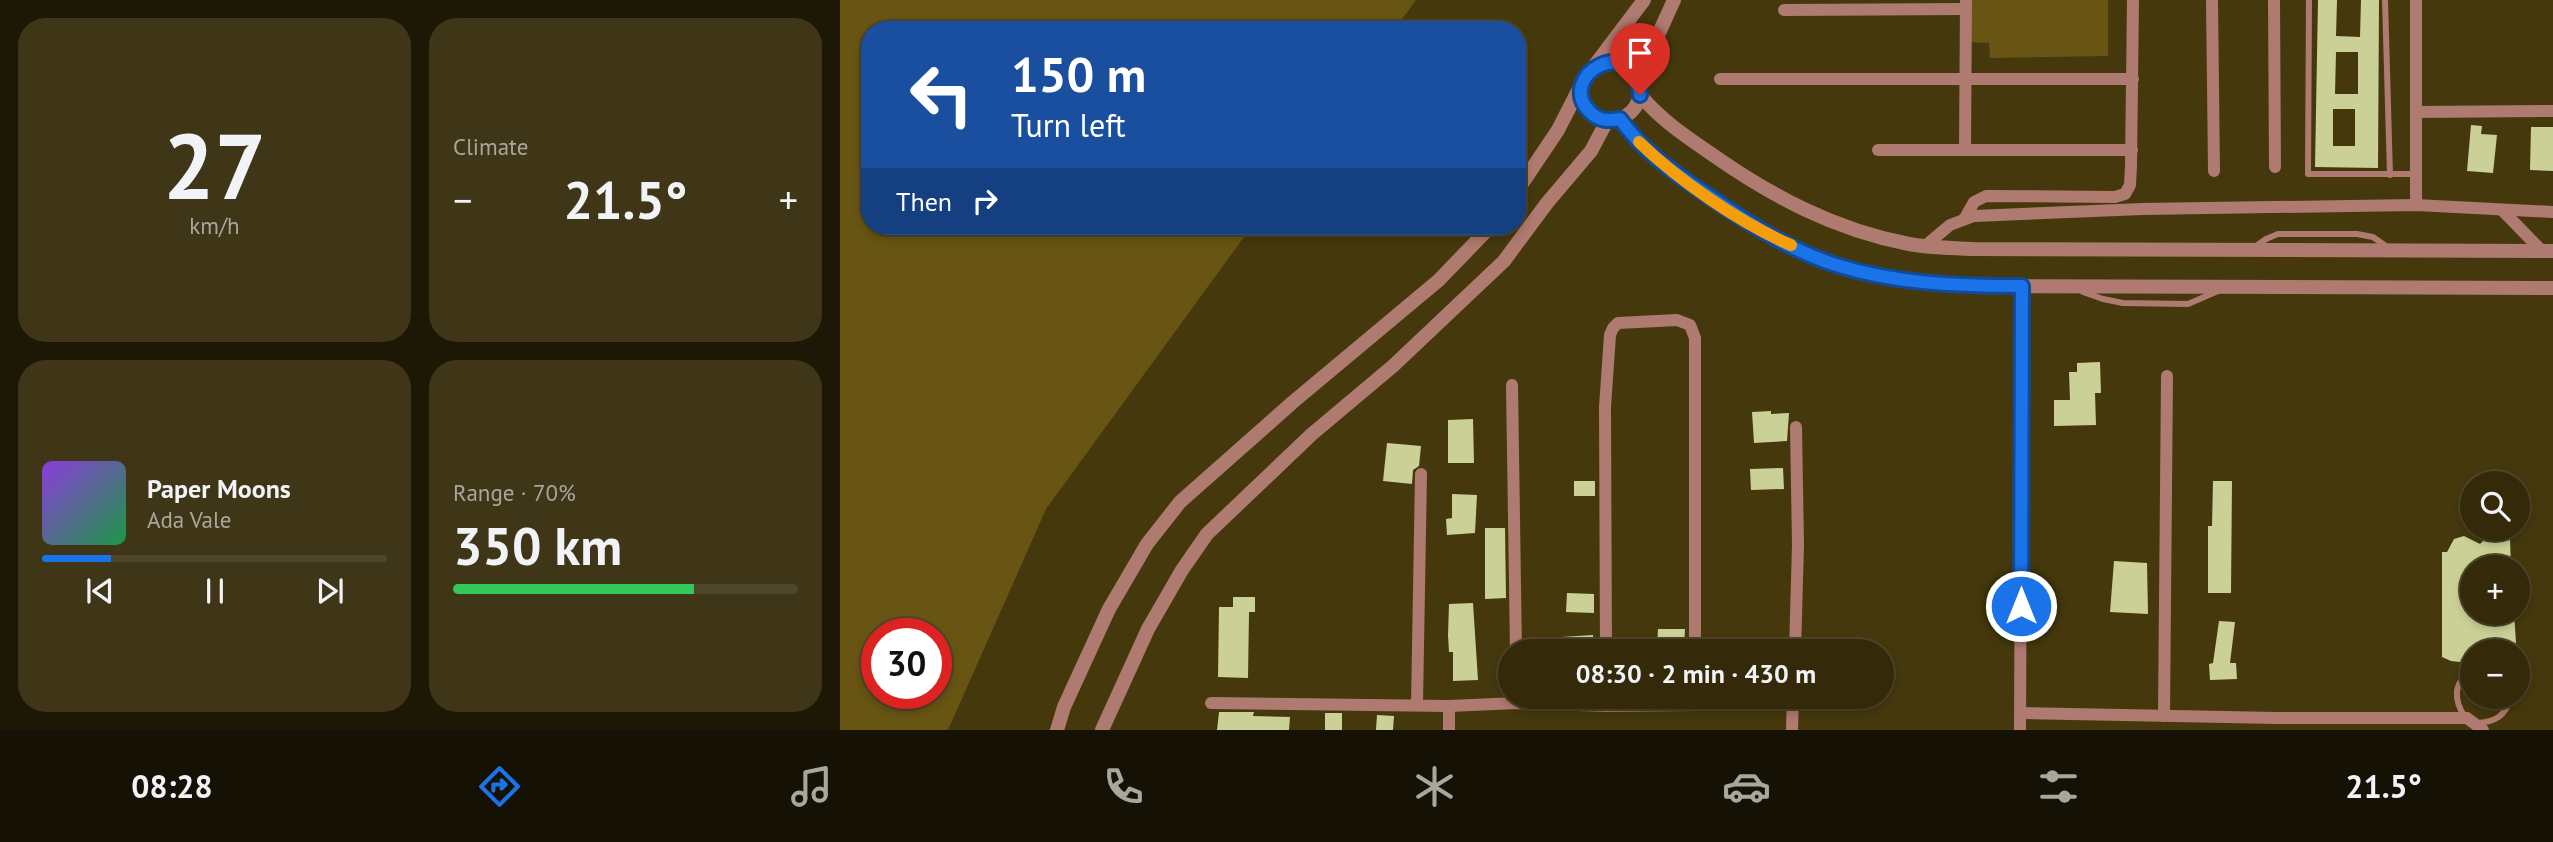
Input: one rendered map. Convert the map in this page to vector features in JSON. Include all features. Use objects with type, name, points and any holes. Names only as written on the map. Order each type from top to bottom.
[{"type":"street","points":[[1526,178],[1558,130],[1582,84],[1644,0]]},
{"type":"street","points":[[1526,231],[1614,120],[1632,112],[1640,89],[1643,68],[1674,0]]},
{"type":"street","points":[[1965,218],[1974,202],[1986,195],[2120,197],[2125,194],[2130,185],[2132,150],[2133,0]]},
{"type":"street","points":[[2211,0],[2214,171]]},
{"type":"street","points":[[2274,0],[2275,167]]},
{"type":"street","points":[[2416,0],[2416,205]]},
{"type":"street","points":[[1784,10],[1966,4],[1965,150]]},
{"type":"street","points":[[1594,66],[1606,62],[1621,63],[1632,71],[1652,110],[1752,183],[1795,206],[1857,232],[1925,246],[1974,249],[2548,251]]},
{"type":"street","points":[[1720,79],[2133,79]]},
{"type":"street","points":[[1582,84],[1581,96],[1585,107],[1595,116],[1614,120],[1668,169],[1724,207],[1778,239],[1836,265],[1893,278],[1964,286],[2553,288]]},
{"type":"street","points":[[2416,112],[2553,111]]},
{"type":"street","points":[[1878,150],[2132,150]]},
{"type":"street","points":[[1925,246],[1950,225],[1965,218],[2142,209],[2416,205],[2553,212]]},
{"type":"street","points":[[2503,211],[2548,251]]},
{"type":"street","points":[[1057,730],[1064,707],[1110,609],[1147,544],[1180,502],[1293,402],[1439,280],[1482,235]]},
{"type":"street","points":[[1102,730],[1148,629],[1182,570],[1207,534],[1312,434],[1393,366],[1504,261],[1523,235]]},
{"type":"street","points":[[2020,730],[2022,286]]},
{"type":"street","points":[[1606,639],[1605,407],[1610,335],[1618,323],[1677,320],[1690,325],[1695,338],[1695,639]]},
{"type":"street","points":[[2164,716],[2167,376]]},
{"type":"street","points":[[1512,385],[1516,639]]},
{"type":"street","points":[[1794,639],[1798,545],[1797,427]]},
{"type":"street","points":[[1417,704],[1421,474]]},
{"type":"street","points":[[1211,703],[1449,706],[1498,702]]},
{"type":"street","points":[[1449,706],[1449,730]]},
{"type":"street","points":[[1792,730],[1793,709]]},
{"type":"street","points":[[2021,713],[2164,716],[2276,724],[2475,724]]},
{"type":"lane","points":[[2309,0],[2308,174],[2416,174]]},
{"type":"lane","points":[[2385,0],[2390,175]]},
{"type":"lane","points":[[2460,684],[2456,690],[2457,706],[2475,724],[2492,723],[2506,709]]},
{"type":"shaded area","points":[[840,0],[1416,0],[1401,21],[861,21],[861,235],[1245,235],[1046,509],[948,730],[840,730]]},
{"type":"shaded area","points":[[1969,0],[2108,0],[2108,56],[1990,58],[1989,43],[1969,42]]},
{"type":"building","points":[[2318,0],[2337,0],[2336,36],[2360,37],[2361,0],[2379,0],[2378,168],[2315,167]],"holes":[[[2336,52],[2358,52],[2358,94],[2335,94]],[[2333,109],[2355,109],[2355,146],[2333,146]]]},
{"type":"building","points":[[2471,125],[2482,126],[2481,134],[2497,135],[2493,173],[2467,171]]},
{"type":"building","points":[[2531,127],[2553,127],[2553,171],[2530,170]]},
{"type":"building","points":[[2100,362],[2101,393],[2095,393],[2096,425],[2054,426],[2054,400],[2070,400],[2069,372],[2077,372],[2077,363]]},
{"type":"building","points":[[1771,411],[1771,414],[1789,413],[1787,441],[1754,443],[1752,412]]},
{"type":"building","points":[[1473,419],[1474,463],[1448,463],[1448,420]]},
{"type":"building","points":[[1387,443],[1421,446],[1419,466],[1413,470],[1412,484],[1383,481]]},
{"type":"building","points":[[1783,468],[1784,489],[1751,490],[1750,469]]},
{"type":"building","points":[[1574,481],[1595,481],[1595,496],[1574,496]]},
{"type":"building","points":[[2213,481],[2232,481],[2231,593],[2208,593],[2208,526],[2212,526]]},
{"type":"building","points":[[1452,494],[1477,495],[1475,533],[1447,535],[1446,519],[1452,518]]},
{"type":"building","points":[[1485,528],[1505,528],[1506,598],[1485,599]]},
{"type":"building","points":[[2460,537],[2460,541],[2480,544],[2483,541],[2510,541],[2511,555],[2460,555],[2460,625],[2515,625],[2516,639],[2460,639],[2460,662],[2451,661],[2442,657],[2442,552],[2447,552],[2454,539]]},
{"type":"building","points":[[2114,561],[2147,563],[2148,614],[2110,612]]},
{"type":"building","points":[[1567,593],[1594,594],[1594,613],[1566,612]]},
{"type":"building","points":[[1233,597],[1255,597],[1255,612],[1249,612],[1248,678],[1218,677],[1219,607],[1233,607]]},
{"type":"building","points":[[1473,603],[1478,680],[1453,681],[1453,652],[1449,652],[1448,635],[1449,604]]},
{"type":"building","points":[[2219,621],[2235,622],[2230,663],[2236,663],[2237,679],[2210,680],[2209,664],[2213,663]]},
{"type":"building","points":[[1658,629],[1685,629],[1684,639],[1657,639]]},
{"type":"building","points":[[1593,635],[1593,639],[1561,639]]},
{"type":"building","points":[[1219,712],[1254,712],[1253,716],[1290,717],[1289,730],[1217,730]]},
{"type":"building","points":[[1325,713],[1342,713],[1342,730],[1325,730]]},
{"type":"building","points":[[1377,715],[1394,716],[1393,730],[1376,730]]},
{"type":"slow traffic","points":[[1639,142],[1668,169],[1735,215],[1791,245]]},
{"type":"route","points":[[1640,95],[1639,83],[1632,71],[1621,63],[1606,62],[1594,66],[1582,84],[1581,96],[1585,107],[1595,116],[1607,121],[1620,119],[1629,132],[1668,169],[1735,215],[1778,239],[1836,265],[1893,278],[1964,286],[2022,286],[2021,606]]}]
